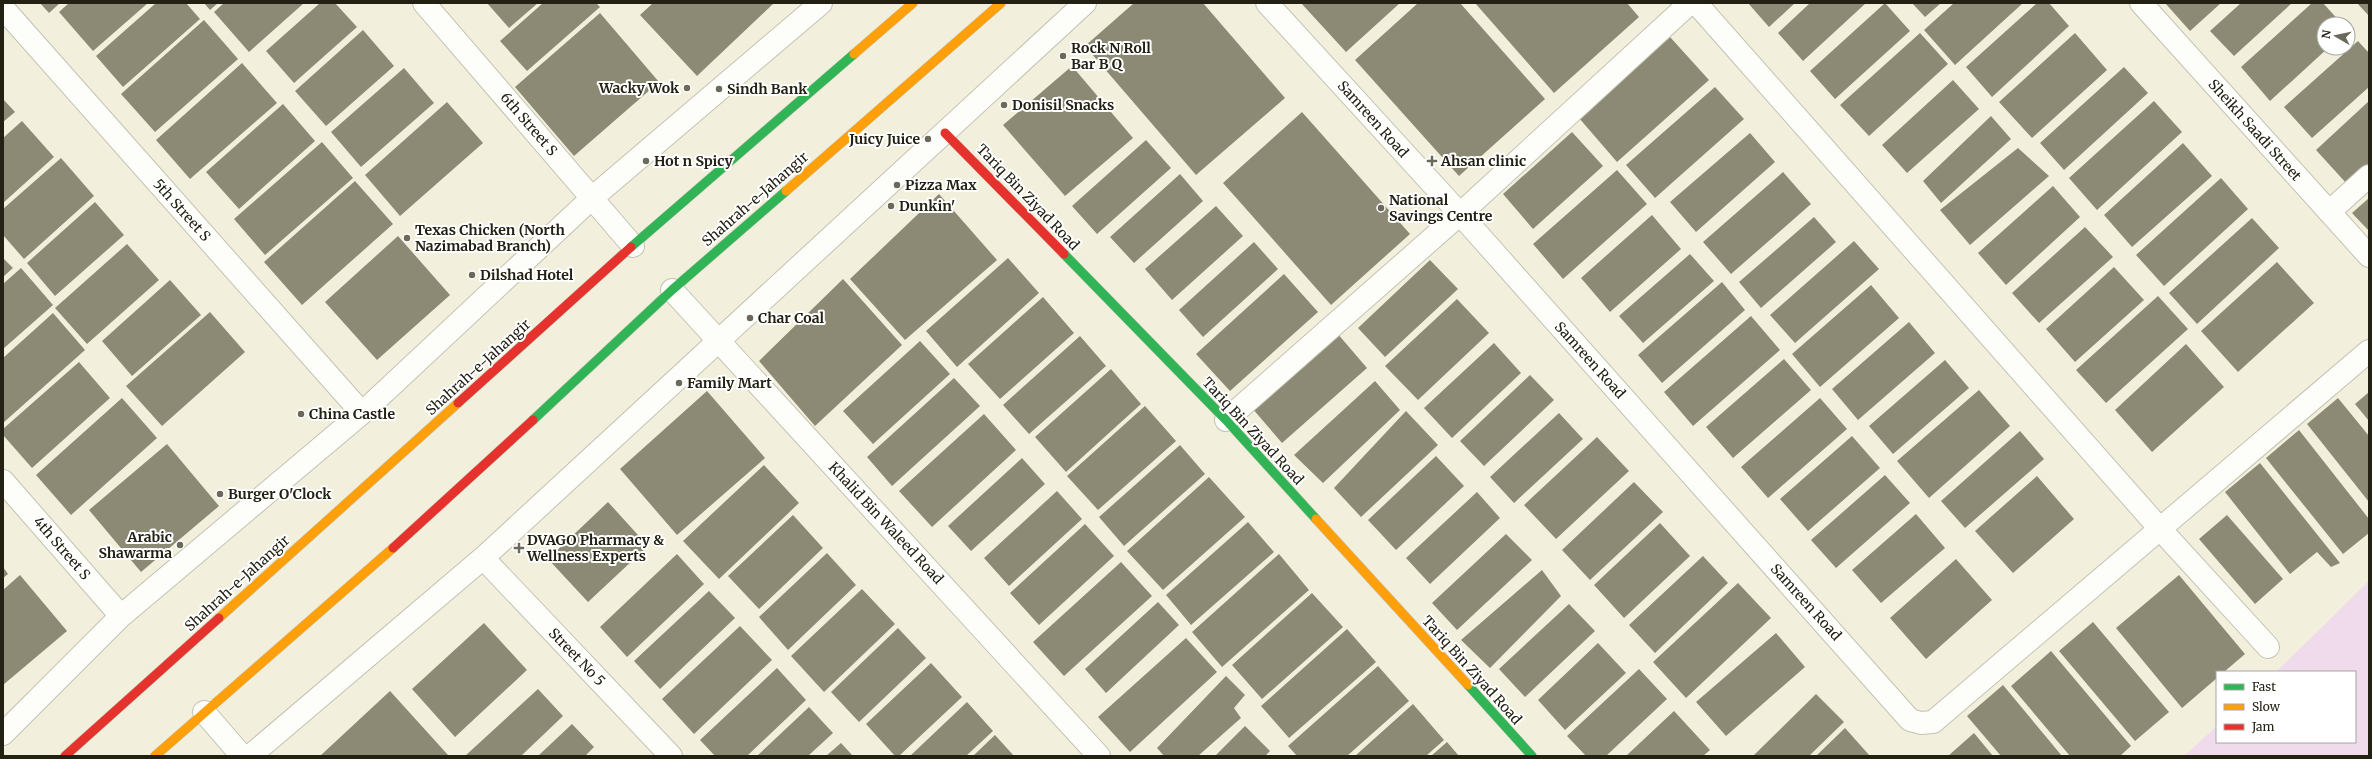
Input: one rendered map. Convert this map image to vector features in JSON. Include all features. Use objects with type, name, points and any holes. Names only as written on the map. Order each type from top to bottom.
[{"type":"main road","name":"Shahrah-e-Jahangir","points":[[65,756],[634,246],[913,3]]},
{"type":"main road","name":"Shahrah-e-Jahangir","points":[[155,756],[441,506],[672,290],[916,80],[1001,3]]},
{"type":"main road","name":"Tariq Bin Ziyad Road","points":[[945,133],[1226,420],[1532,756]]},
{"type":"street","name":"6th Street S","points":[[424,3],[634,246]]},
{"type":"street","points":[[3,734],[121,616],[362,413],[592,198],[821,3]]},
{"type":"street","points":[[250,756],[484,558],[718,340],[1085,3]]},
{"type":"street","name":"Samreen Road","points":[[1267,3],[1460,214],[1910,720],[1921,723],[1933,722],[2161,530]]},
{"type":"street","points":[[1226,420],[1460,214],[1690,3]]},
{"type":"street","points":[[1696,3],[2161,530],[2268,648]]},
{"type":"street","name":"Sheikh Saadi Street","points":[[2141,3],[2369,256]]},
{"type":"street","name":"5th Street S","points":[[3,8],[362,413]]},
{"type":"street","points":[[2329,212],[2369,176]]},
{"type":"street","name":"Khalid Bin Waleed Road","points":[[672,290],[1099,756]]},
{"type":"street","points":[[2161,530],[2369,351]]},
{"type":"street","name":"4th Street S","points":[[3,481],[121,616]]},
{"type":"street","name":"Street No 5","points":[[484,558],[671,756]]},
{"type":"street","points":[[204,712],[242,756]]},
{"type":"shaded area","points":[[2369,581],[2369,756],[2184,756],[2216,727],[2216,743],[2356,743],[2356,671],[2277,671]]},
{"type":"building","points":[[40,3],[60,3],[49,13]]},
{"type":"building","points":[[69,3],[148,3],[93,51],[59,12]]},
{"type":"building","points":[[156,3],[186,3],[200,19],[123,87],[96,56]]},
{"type":"building","points":[[204,3],[218,3],[210,10]]},
{"type":"building","points":[[224,3],[304,3],[249,52],[214,12]]},
{"type":"building","points":[[320,3],[335,3],[357,27],[294,83],[266,51]]},
{"type":"building","points":[[487,3],[538,3],[509,28]]},
{"type":"building","points":[[543,3],[596,3],[600,7],[527,71],[500,41]]},
{"type":"building","points":[[653,3],[774,3],[697,76],[640,15]]},
{"type":"building","points":[[1134,3],[1203,3],[1285,98],[1196,175],[1085,46]]},
{"type":"building","points":[[1301,3],[1400,3],[1346,52]]},
{"type":"building","points":[[1418,3],[1460,3],[1545,99],[1459,176],[1355,60]]},
{"type":"building","points":[[1475,3],[1627,3],[1639,17],[1554,93]]},
{"type":"building","points":[[1748,3],[1795,3],[1769,27]]},
{"type":"building","points":[[1810,3],[1866,3],[1803,61],[1778,33]]},
{"type":"building","points":[[1885,3],[1910,31],[1835,99],[1810,71]]},
{"type":"building","points":[[1912,3],[1941,3],[1925,17]]},
{"type":"building","points":[[1954,3],[2023,3],[1955,65],[1924,30]]},
{"type":"building","points":[[2037,3],[2049,3],[2069,26],[1992,97],[1966,67]]},
{"type":"building","points":[[2165,3],[2221,3],[2190,31]]},
{"type":"building","points":[[2241,3],[2292,3],[2234,56],[2210,31]]},
{"type":"building","points":[[2312,3],[2323,3],[2335,16],[2316,16],[2316,56],[2319,56],[2270,101],[2241,67]]},
{"type":"building","points":[[2357,3],[2369,3],[2369,16]]},
{"type":"building","points":[[600,13],[659,82],[574,156],[515,87]]},
{"type":"building","points":[[204,20],[238,59],[155,132],[121,94]]},
{"type":"building","points":[[363,30],[394,66],[326,126],[295,91]]},
{"type":"building","points":[[1920,33],[1948,64],[1869,136],[1840,105]]},
{"type":"building","points":[[2075,33],[2107,70],[2032,138],[1999,102]]},
{"type":"building","points":[[1670,37],[1709,80],[1617,162],[1579,118]]},
{"type":"building","points":[[2358,41],[2369,53],[2369,87],[2312,138],[2284,107],[2341,56],[2356,56],[2356,43]]},
{"type":"building","points":[[242,63],[277,103],[190,179],[156,140]]},
{"type":"building","points":[[1072,66],[1133,138],[1065,196],[1003,125]]},
{"type":"building","points":[[2124,67],[2148,93],[2064,170],[2040,143]]},
{"type":"building","points":[[404,68],[434,103],[361,167],[331,132]]},
{"type":"building","points":[[1953,80],[1979,109],[1907,173],[1882,145]]},
{"type":"building","points":[[1715,87],[1744,119],[1655,198],[1626,165]]},
{"type":"building","points":[[3,99],[15,112],[3,122]]},
{"type":"building","points":[[2154,101],[2182,132],[2097,210],[2069,178]]},
{"type":"building","points":[[2369,101],[2369,163],[2347,184],[2316,150]]},
{"type":"building","points":[[447,102],[483,143],[400,216],[365,175]]},
{"type":"building","points":[[283,104],[315,141],[239,209],[206,172]]},
{"type":"building","points":[[1302,112],[1410,234],[1331,305],[1223,183]]},
{"type":"building","points":[[1991,116],[2011,139],[1941,203],[1923,181]]},
{"type":"building","points":[[22,121],[54,157],[3,203],[3,138]]},
{"type":"building","points":[[1572,132],[1603,166],[1533,229],[1503,194]]},
{"type":"building","points":[[1750,133],[1775,162],[1696,232],[1670,202]]},
{"type":"building","points":[[1146,140],[1171,168],[1097,234],[1072,206]]},
{"type":"building","points":[[322,142],[353,178],[265,255],[234,219]]},
{"type":"building","points":[[2183,143],[2212,176],[2132,247],[2104,215]]},
{"type":"building","points":[[2018,148],[2049,176],[1970,245],[1940,210]]},
{"type":"building","points":[[61,158],[94,196],[24,259],[3,235],[3,209]]},
{"type":"building","points":[[1617,170],[1647,204],[1563,279],[1533,244]]},
{"type":"building","points":[[1783,172],[1811,204],[1731,274],[1703,242]]},
{"type":"building","points":[[1180,174],[1203,201],[1134,263],[1110,237]]},
{"type":"building","points":[[2221,178],[2248,209],[2164,286],[2136,255]]},
{"type":"building","points":[[355,181],[393,224],[302,305],[264,262]]},
{"type":"building","points":[[2053,186],[2080,217],[2006,285],[1978,253]]},
{"type":"building","points":[[939,194],[997,260],[905,340],[850,279]]},
{"type":"building","points":[[2369,198],[2369,231],[2352,213]]},
{"type":"building","points":[[95,202],[124,235],[55,296],[27,263]]},
{"type":"building","points":[[1216,206],[1243,236],[1172,300],[1145,269]]},
{"type":"building","points":[[1652,215],[1681,249],[1610,312],[1581,278]]},
{"type":"building","points":[[1814,217],[1836,242],[1761,308],[1739,282]]},
{"type":"building","points":[[2252,218],[2279,248],[2197,324],[2169,293]]},
{"type":"building","points":[[2085,227],[2113,257],[2039,323],[2012,293]]},
{"type":"building","points":[[398,236],[450,295],[377,360],[325,302]]},
{"type":"building","points":[[1854,241],[1879,269],[1795,343],[1770,315]]},
{"type":"building","points":[[1254,242],[1278,269],[1203,337],[1179,310]]},
{"type":"building","points":[[127,244],[159,280],[87,344],[55,308]]},
{"type":"building","points":[[1690,254],[1714,281],[1643,343],[1619,316]]},
{"type":"building","points":[[3,258],[13,268],[3,277]]},
{"type":"building","points":[[1008,258],[1039,293],[957,367],[926,331]]},
{"type":"building","points":[[1430,260],[1458,289],[1385,357],[1358,328]]},
{"type":"building","points":[[2277,262],[2314,303],[2238,372],[2201,331]]},
{"type":"building","points":[[2114,267],[2144,300],[2075,362],[2046,329]]},
{"type":"building","points":[[21,268],[53,305],[3,349],[3,284]]},
{"type":"building","points":[[1284,274],[1318,312],[1230,391],[1196,354]]},
{"type":"building","points":[[843,279],[902,345],[815,426],[759,361]]},
{"type":"building","points":[[170,280],[201,315],[132,376],[102,341]]},
{"type":"building","points":[[1722,282],[1745,310],[1662,383],[1638,355]]},
{"type":"building","points":[[1871,285],[1899,318],[1820,387],[1792,354]]},
{"type":"building","points":[[2158,296],[2188,329],[2106,403],[2076,370]]},
{"type":"building","points":[[1043,297],[1074,333],[1000,399],[968,364]]},
{"type":"building","points":[[1457,299],[1489,333],[1418,400],[1385,366]]},
{"type":"building","points":[[210,312],[245,352],[162,426],[126,386]]},
{"type":"building","points":[[53,313],[85,350],[3,423],[3,358]]},
{"type":"building","points":[[1751,316],[1780,350],[1693,426],[1664,392]]},
{"type":"building","points":[[1909,322],[1935,353],[1858,420],[1832,389]]},
{"type":"building","points":[[1337,333],[1367,368],[1282,443],[1252,408]]},
{"type":"building","points":[[1080,336],[1106,366],[1029,434],[1003,405]]},
{"type":"building","points":[[920,341],[950,374],[873,444],[843,411]]},
{"type":"building","points":[[1494,343],[1521,373],[1452,438],[1424,408]]},
{"type":"building","points":[[2186,344],[2224,387],[2152,452],[2115,410]]},
{"type":"building","points":[[1784,359],[1811,390],[1733,458],[1706,427]]},
{"type":"building","points":[[1945,360],[1969,388],[1893,454],[1869,426]]},
{"type":"building","points":[[79,362],[110,398],[32,468],[3,435],[3,429]]},
{"type":"building","points":[[1111,369],[1141,404],[1066,472],[1035,437]]},
{"type":"building","points":[[1530,375],[1554,400],[1484,466],[1460,441]]},
{"type":"building","points":[[954,378],[980,406],[892,486],[867,457]]},
{"type":"building","points":[[1375,381],[1400,410],[1323,483],[1294,455]]},
{"type":"building","points":[[1979,390],[2010,426],[1929,498],[1897,461]]},
{"type":"building","points":[[707,391],[765,458],[677,535],[620,469]]},
{"type":"building","points":[[2369,392],[2369,421],[2355,404]]},
{"type":"building","points":[[122,398],[157,438],[71,515],[36,475]]},
{"type":"building","points":[[1820,398],[1847,429],[1768,498],[1741,467]]},
{"type":"building","points":[[2338,398],[2369,436],[2369,502],[2307,424]]},
{"type":"building","points":[[1145,406],[1176,441],[1098,510],[1067,476]]},
{"type":"building","points":[[1406,411],[1438,445],[1361,517],[1334,488]]},
{"type":"building","points":[[1559,413],[1583,439],[1514,503],[1490,477]]},
{"type":"building","points":[[984,414],[1016,450],[932,527],[899,491]]},
{"type":"building","points":[[2299,430],[2369,519],[2369,533],[2343,554],[2266,458]]},
{"type":"building","points":[[2020,431],[2044,459],[1965,528],[1941,501]]},
{"type":"building","points":[[1852,436],[1880,468],[1808,531],[1780,499]]},
{"type":"building","points":[[1597,437],[1629,471],[1556,539],[1524,505]]},
{"type":"building","points":[[167,444],[219,506],[141,572],[89,510]]},
{"type":"building","points":[[1180,445],[1205,474],[1124,546],[1099,517]]},
{"type":"building","points":[[1436,456],[1464,486],[1396,550],[1368,520]]},
{"type":"building","points":[[1022,458],[1045,484],[971,551],[948,526]]},
{"type":"building","points":[[2260,463],[2340,563],[2331,567],[2317,552],[2290,574],[2225,492]]},
{"type":"building","points":[[764,465],[799,503],[719,579],[683,541]]},
{"type":"building","points":[[1885,475],[1910,503],[1836,568],[1811,540]]},
{"type":"building","points":[[2037,476],[2074,519],[2013,573],[1975,531]]},
{"type":"building","points":[[1209,477],[1245,517],[1163,590],[1127,551]]},
{"type":"building","points":[[1634,482],[1663,512],[1590,580],[1562,550]]},
{"type":"building","points":[[1057,491],[1082,519],[1009,586],[984,558]]},
{"type":"building","points":[[1477,492],[1500,518],[1430,584],[1406,558]]},
{"type":"building","points":[[608,502],[648,546],[588,602],[548,559]]},
{"type":"building","points":[[1916,514],[1945,548],[1881,603],[1852,570]]},
{"type":"building","points":[[793,515],[823,548],[759,609],[728,576]]},
{"type":"building","points":[[2227,515],[2283,579],[2255,604],[2199,539]]},
{"type":"building","points":[[1248,522],[1274,552],[1191,625],[1166,595]]},
{"type":"building","points":[[1660,523],[1690,556],[1624,618],[1594,585]]},
{"type":"building","points":[[1085,524],[1114,556],[1039,625],[1010,593]]},
{"type":"building","points":[[1506,534],[1532,560],[1457,630],[1432,603]]},
{"type":"building","points":[[827,553],[856,585],[788,650],[759,617]]},
{"type":"building","points":[[677,554],[704,584],[627,657],[600,627]]},
{"type":"building","points":[[1279,554],[1309,590],[1222,667],[1192,632]]},
{"type":"building","points":[[1703,556],[1728,583],[1655,653],[1629,625]]},
{"type":"building","points":[[1956,559],[1992,600],[1926,659],[1890,618]]},
{"type":"building","points":[[1121,562],[1152,596],[1064,676],[1033,642]]},
{"type":"building","points":[[3,567],[8,574],[3,578]]},
{"type":"building","points":[[1542,570],[1561,596],[1490,668],[1461,640]]},
{"type":"building","points":[[20,575],[67,631],[3,685],[3,590]]},
{"type":"building","points":[[2179,575],[2245,654],[2225,671],[2216,671],[2216,679],[2182,708],[2116,628]]},
{"type":"building","points":[[1738,583],[1771,618],[1686,698],[1653,662]]},
{"type":"building","points":[[862,589],[895,624],[824,692],[791,656]]},
{"type":"building","points":[[709,591],[735,618],[660,689],[634,661]]},
{"type":"building","points":[[1312,593],[1343,627],[1262,699],[1232,665]]},
{"type":"building","points":[[1158,602],[1179,625],[1106,693],[1085,669]]},
{"type":"building","points":[[1569,604],[1595,631],[1525,697],[1499,669]]},
{"type":"building","points":[[2093,622],[2169,712],[2135,741],[2059,651]]},
{"type":"building","points":[[484,623],[527,670],[455,737],[412,689]]},
{"type":"building","points":[[740,626],[772,660],[694,734],[662,699]]},
{"type":"building","points":[[898,628],[926,658],[859,722],[831,692]]},
{"type":"building","points":[[1347,629],[1376,662],[1289,738],[1261,706]]},
{"type":"building","points":[[1776,633],[1805,667],[1726,736],[1696,702]]},
{"type":"building","points":[[1186,638],[1217,672],[1130,752],[1098,717]]},
{"type":"building","points":[[1598,643],[1626,673],[1565,730],[1538,700]]},
{"type":"building","points":[[2051,651],[2131,746],[2120,756],[2070,756],[2011,686]]},
{"type":"building","points":[[931,663],[962,697],[899,756],[895,756],[866,724]]},
{"type":"building","points":[[1378,666],[1409,701],[1347,756],[1297,756],[1288,746]]},
{"type":"building","points":[[777,668],[806,700],[747,756],[715,756],[700,740]]},
{"type":"building","points":[[1639,669],[1667,699],[1606,756],[1586,756],[1567,736]]},
{"type":"building","points":[[1226,676],[1245,695],[1234,708],[1241,718],[1198,756],[1164,756],[1157,748]]},
{"type":"building","points":[[2003,685],[2062,756],[2001,756],[1967,716]]},
{"type":"building","points":[[538,689],[563,716],[521,756],[465,756]]},
{"type":"building","points":[[390,691],[448,755],[320,756]]},
{"type":"building","points":[[1816,694],[1844,722],[1809,756],[1753,756]]},
{"type":"building","points":[[967,702],[993,731],[966,756],[910,756]]},
{"type":"building","points":[[1413,704],[1444,740],[1426,756],[1355,756]]},
{"type":"building","points":[[809,707],[833,733],[808,756],[757,756]]},
{"type":"building","points":[[1674,711],[1710,750],[1703,756],[1626,756]]},
{"type":"building","points":[[572,724],[594,747],[585,756],[538,756]]},
{"type":"building","points":[[1245,726],[1270,751],[1265,756],[1215,756]]},
{"type":"building","points":[[1845,728],[1870,756],[1816,756]]},
{"type":"building","points":[[1974,733],[1993,756],[1948,756]]},
{"type":"building","points":[[995,735],[1014,756],[973,756]]},
{"type":"building","points":[[1447,742],[1459,756],[1431,756]]},
{"type":"building","points":[[841,743],[853,756],[826,756]]},
{"type":"traffic: fast","points":[[631,247],[854,54]]},
{"type":"traffic: fast","points":[[533,420],[672,290],[786,191]]},
{"type":"traffic: fast","points":[[1064,254],[1226,420],[1316,519]]},
{"type":"traffic: fast","points":[[1468,685],[1532,756]]},
{"type":"traffic: slow","points":[[854,54],[913,3]]},
{"type":"traffic: slow","points":[[786,191],[1001,3]]},
{"type":"traffic: slow","points":[[219,618],[458,403]]},
{"type":"traffic: slow","points":[[1316,519],[1468,685]]},
{"type":"traffic: slow","points":[[155,756],[393,548]]},
{"type":"traffic: jam","points":[[945,133],[1064,254]]},
{"type":"traffic: jam","points":[[458,403],[631,247]]},
{"type":"traffic: jam","points":[[393,548],[533,420]]},
{"type":"traffic: jam","points":[[65,756],[219,618]]},
{"type":"place","name":"Rock N Roll Bar B Q","points":[[1063,56]]},
{"type":"place","name":"Wacky Wok","points":[[687,88]]},
{"type":"place","name":"Sindh Bank","points":[[719,89]]},
{"type":"place","name":"Donisil Snacks","points":[[1004,105]]},
{"type":"place","name":"Juicy Juice","points":[[928,139]]},
{"type":"place","name":"Hot n Spicy","points":[[646,161]]},
{"type":"place","name":"Ahsan clinic","points":[[1432,161]]},
{"type":"place","name":"Pizza Max","points":[[897,185]]},
{"type":"place","name":"Dunkin'","points":[[891,206]]},
{"type":"place","name":"National Savings Centre","points":[[1381,208]]},
{"type":"place","name":"Texas Chicken (North Nazimabad Branch)","points":[[407,238]]},
{"type":"place","name":"Dilshad Hotel","points":[[472,275]]},
{"type":"place","name":"Char Coal","points":[[750,318]]},
{"type":"place","name":"Family Mart","points":[[679,383]]},
{"type":"place","name":"China Castle","points":[[301,414]]},
{"type":"place","name":"Burger O'Clock","points":[[220,494]]},
{"type":"place","name":"Arabic Shawarma","points":[[180,545]]},
{"type":"place","name":"DVAGO Pharmacy & Wellness Experts","points":[[519,548]]}]
